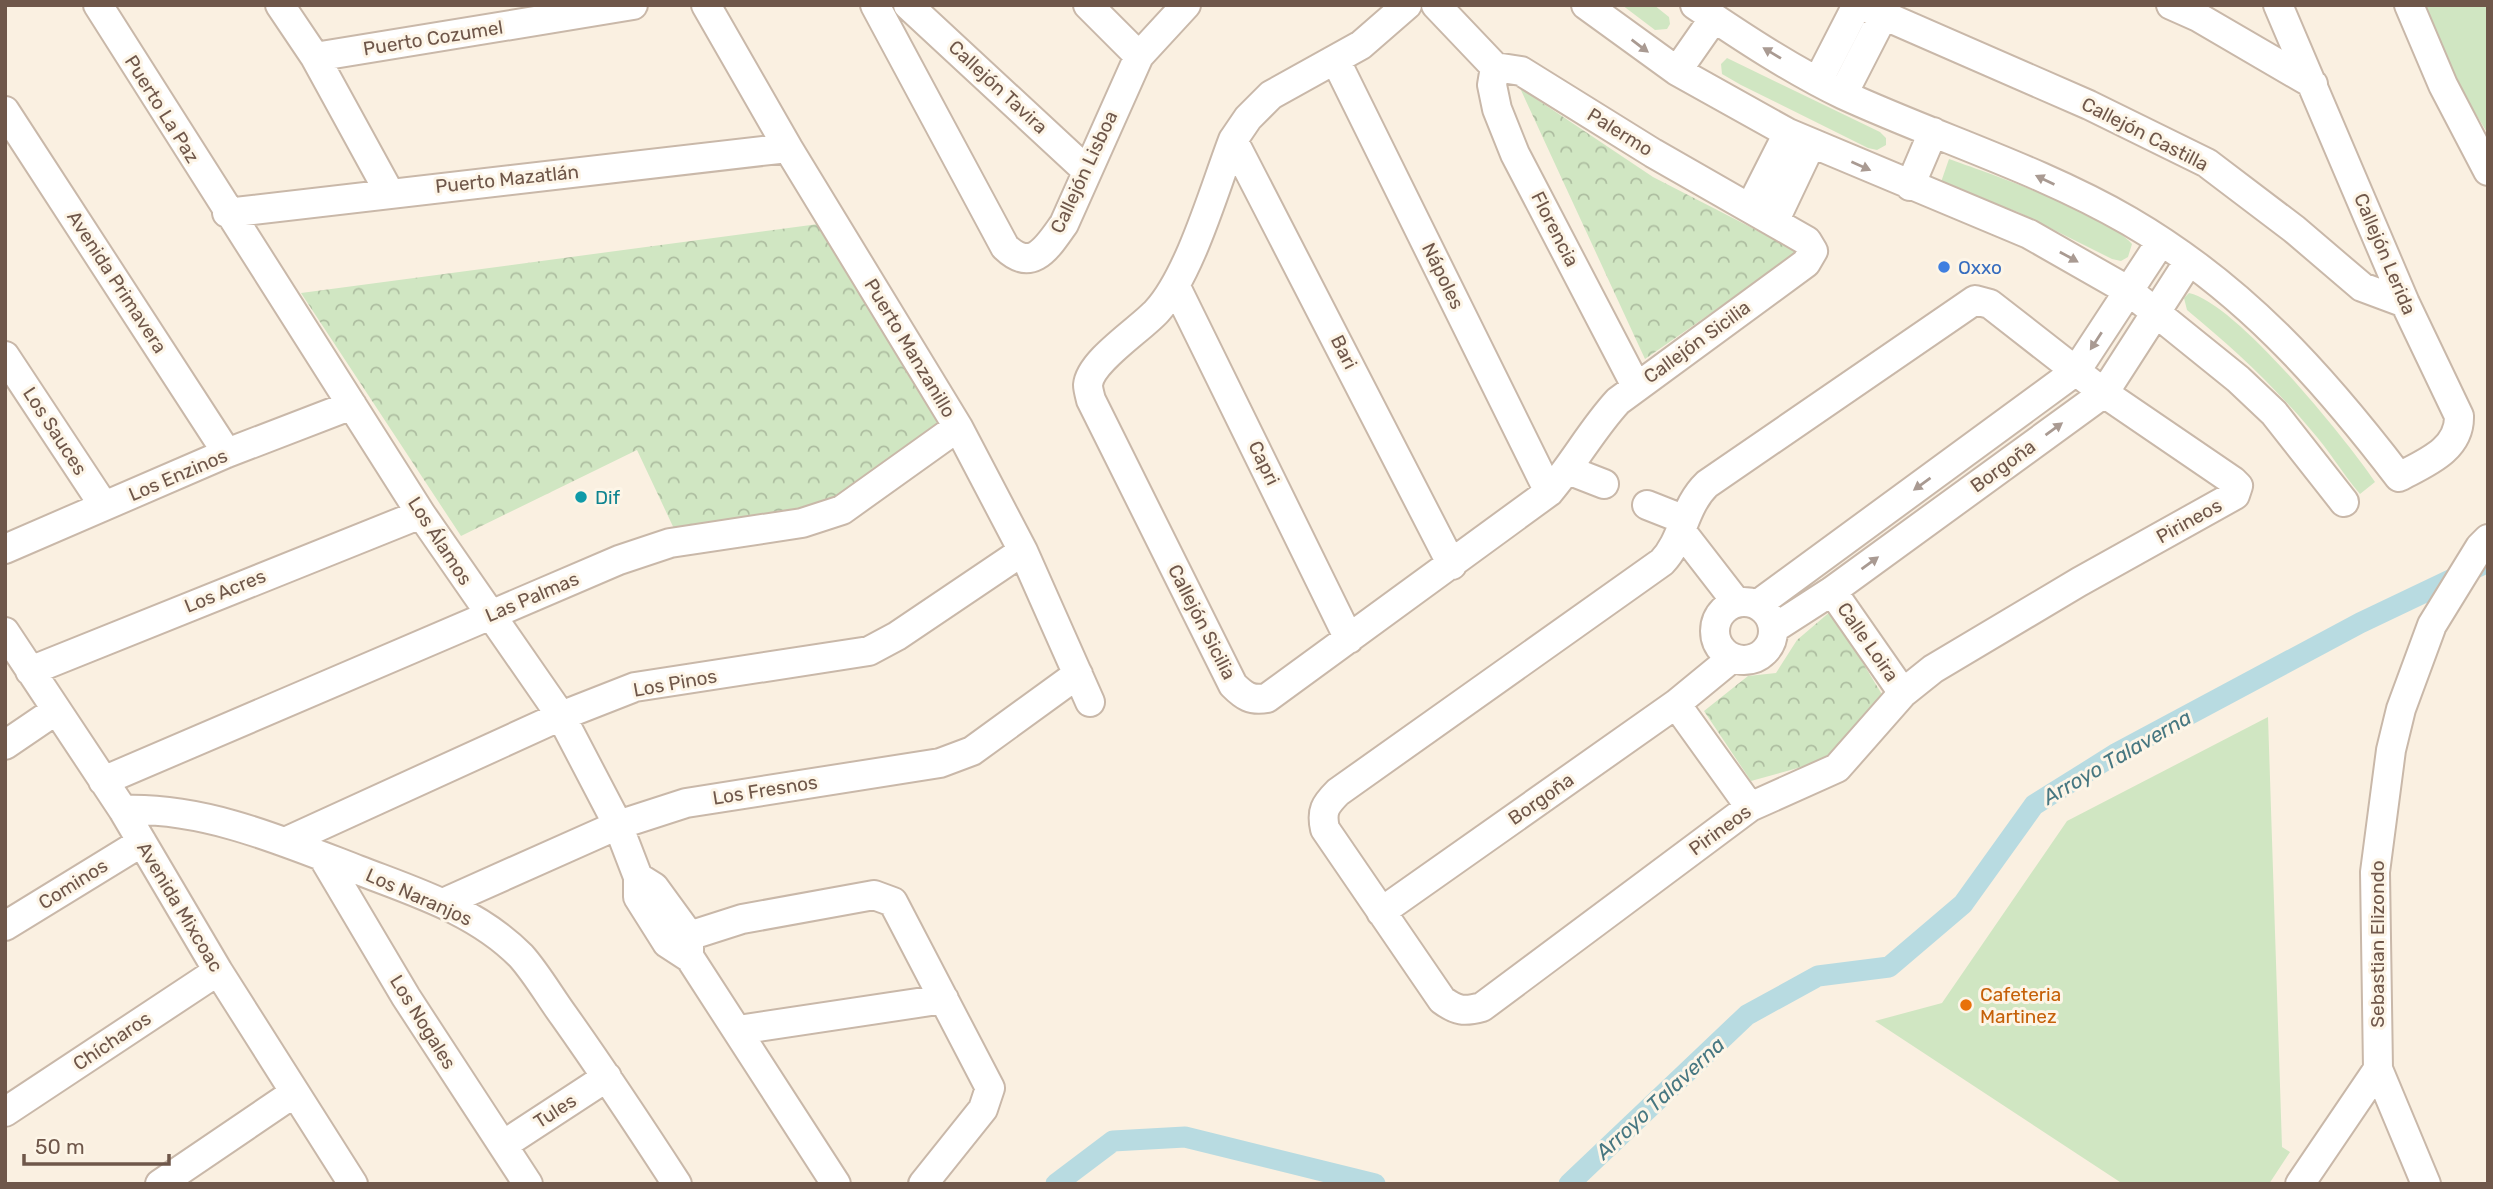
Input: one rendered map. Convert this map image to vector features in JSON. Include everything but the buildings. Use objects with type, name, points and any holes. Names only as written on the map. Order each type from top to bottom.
[{"type":"street","name":"Puerto La Paz","points":[[97,5],[227,213]]},
{"type":"street","points":[[281,5],[315,57],[389,192]]},
{"type":"street","name":"Puerto Cozumel","points":[[315,57],[546,12],[633,5]]},
{"type":"street","name":"Puerto Manzanillo","points":[[706,5],[788,148],[958,427],[1023,551],[1090,702]]},
{"type":"street","name":"Callejón Lisboa","points":[[876,5],[1005,247],[1013,255],[1024,259],[1036,257],[1048,247],[1064,224],[1139,56],[1186,5]]},
{"type":"street","name":"Callejón Tavira","points":[[908,5],[1086,170]]},
{"type":"street","points":[[1088,5],[1139,56]]},
{"type":"street","name":"Callejón Sicilia","points":[[1407,5],[1361,45],[1271,95],[1248,118],[1233,139],[1176,287],[1157,310],[1093,372],[1088,385],[1091,400],[1233,685],[1243,696],[1255,700],[1267,698],[1549,492],[1568,470],[1598,422],[1636,386],[1806,263],[1813,251]]},
{"type":"street","points":[[1436,5],[1495,67]]},
{"type":"street","points":[[1586,5],[1677,71],[1800,138],[2029,234],[2129,291],[2238,379],[2274,413],[2344,502]]},
{"type":"street","points":[[2171,5],[2198,17],[2313,84]]},
{"type":"street","name":"Callejón Lerida","points":[[2189,261],[2218,281],[2283,339],[2352,416],[2399,477],[2448,446],[2458,436],[2459,416],[2406,303],[2278,5]]},
{"type":"street","points":[[2409,5],[2448,96],[2488,171]]},
{"type":"street","points":[[1818,81],[1866,9]]},
{"type":"street","points":[[1843,94],[1866,9]]},
{"type":"street","name":"Callejón Castilla","points":[[1866,9],[2090,105],[2207,163],[2294,229],[2348,277],[2370,292],[2406,303]]},
{"type":"street","points":[[1677,71],[1704,12],[1843,94],[2028,171],[2129,221],[2189,261]]},
{"type":"street","name":"Nápoles","points":[[1336,61],[1549,492]]},
{"type":"street","name":"Palermo","points":[[1495,67],[1521,71],[1653,153],[1807,241],[1813,251]]},
{"type":"street","name":"Florencia","points":[[1495,67],[1492,85],[1497,109],[1516,154],[1636,386]]},
{"type":"street","name":"Avenida Primavera","points":[[10,128],[228,453]]},
{"type":"street","points":[[1910,186],[1933,132]]},
{"type":"street","points":[[1762,215],[1800,138]]},
{"type":"street","name":"Bari","points":[[1233,139],[1452,565]]},
{"type":"street","name":"Puerto Mazatlán","points":[[227,213],[389,192],[788,148]]},
{"type":"street","name":"Los Álamos","points":[[227,213],[421,514],[561,716],[618,825],[638,877],[654,887],[682,946]]},
{"type":"street","name":"Borgoña","points":[[1747,604],[2076,371],[2160,243]]},
{"type":"street","name":"Borgoña","points":[[1773,629],[1832,591],[2104,393],[2189,261]]},
{"type":"street","name":"Capri","points":[[1176,287],[1349,639]]},
{"type":"street","name":"Pirineos","points":[[1981,300],[1990,304],[2076,371],[2233,481],[2238,486],[2235,495],[1933,669],[1903,692],[1837,768],[1750,807],[1482,1007],[1466,1012],[1454,1009],[1442,1000],[1325,829],[1322,815],[1325,804],[1338,792],[1662,562],[1675,549],[1695,496],[1707,484],[1970,302],[1981,300]]},
{"type":"street","name":"Los Sauces","points":[[5,356],[104,506]]},
{"type":"street","name":"Los Enzinos","points":[[5,549],[228,453],[352,405]]},
{"type":"street","name":"Las Palmas","points":[[103,781],[619,560],[670,543],[802,523],[842,510],[958,427]]},
{"type":"street","points":[[1568,470],[1604,484]]},
{"type":"street","points":[[1647,505],[1683,526],[1747,604],[1765,611],[1773,629],[1768,649],[1751,660],[1732,659],[1718,647],[1714,630],[1721,613],[1747,604]]},
{"type":"street","name":"Los Acres","points":[[30,671],[421,514]]},
{"type":"street","name":"Sebastian Elizondo","points":[[2378,1069],[2375,872],[2391,750],[2414,671],[2432,625],[2484,543]]},
{"type":"street","name":"Los Pinos","points":[[285,842],[561,716],[635,687],[869,651],[897,636],[1023,551]]},
{"type":"street","name":"Calle Loira","points":[[1832,591],[1903,692]]},
{"type":"street","name":"Avenida Mixcoac","points":[[5,632],[123,810],[218,971],[353,1184]]},
{"type":"street","name":"Borgoña","points":[[1381,912],[1676,704],[1732,659]]},
{"type":"street","name":"Los Fresnos","points":[[443,903],[618,825],[686,803],[940,763],[972,751],[1078,674]]},
{"type":"street","points":[[1676,704],[1750,807]]},
{"type":"street","points":[[5,745],[55,711]]},
{"type":"street","name":"Los Naranjos","points":[[123,810],[147,809],[194,815],[285,842],[443,903],[484,926],[521,957],[607,1077],[677,1184]]},
{"type":"street","name":"Cominos","points":[[5,926],[142,842]]},
{"type":"street","name":"Los Nogales","points":[[323,857],[406,997],[528,1184]]},
{"type":"street","points":[[836,1184],[682,946],[742,919],[874,895],[884,896],[900,912],[990,1088],[983,1109],[923,1184]]},
{"type":"street","name":"Chícharos","points":[[5,1112],[218,971]]},
{"type":"street","points":[[738,1030],[944,999]]},
{"type":"street","points":[[2300,1184],[2378,1069]]},
{"type":"street","points":[[2378,1069],[2426,1184]]},
{"type":"street","name":"Tules","points":[[503,1145],[607,1077]]},
{"type":"street","points":[[162,1183],[294,1093]]},
{"type":"green space","points":[[1622,5],[1654,5],[1669,17],[1670,24],[1667,29],[1655,30]]},
{"type":"green space","points":[[2424,5],[2488,5],[2488,134],[2452,75]]},
{"type":"green space","points":[[1727,58],[1880,132],[1886,138],[1886,145],[1877,150],[1868,148],[1741,85],[1722,74],[1721,64]]},
{"type":"green space","points":[[1520,88],[1653,177],[1799,252],[1645,359]]},
{"type":"green space","points":[[1949,159],[2073,207],[2098,220],[2132,244],[2128,257],[2121,261],[2112,259],[2018,212],[1940,185]]},
{"type":"green space","points":[[826,223],[948,420],[845,505],[677,535],[637,450],[461,536],[301,293]]},
{"type":"green space","points":[[2189,293],[2209,302],[2261,346],[2316,406],[2375,482],[2360,494],[2318,438],[2282,397],[2236,352],[2187,310],[2184,298]]},
{"type":"green space","points":[[1831,611],[1883,696],[1823,761],[1751,781],[1704,711],[1748,676],[1776,673],[1797,640]]},
{"type":"green space","points":[[2268,717],[2282,1147],[2290,1152],[2269,1184],[2123,1184],[1875,1021],[1942,1003],[2067,821]]},
{"type":"waterway","name":"Arroyo Talaverna","points":[[1569,1184],[1747,1015],[1818,976],[1889,967],[1963,904],[2034,805],[2117,753],[2360,623],[2488,562]]},
{"type":"waterway","name":"Arroyo Talaverna","points":[[1056,1184],[1113,1141],[1185,1137],[1375,1184]]},
{"type":"place","name":"Oxxo","points":[[1944,267]]},
{"type":"place","name":"Dif","points":[[581,497]]},
{"type":"place","name":"Cafeteria Martinez","points":[[1966,1005]]}]
